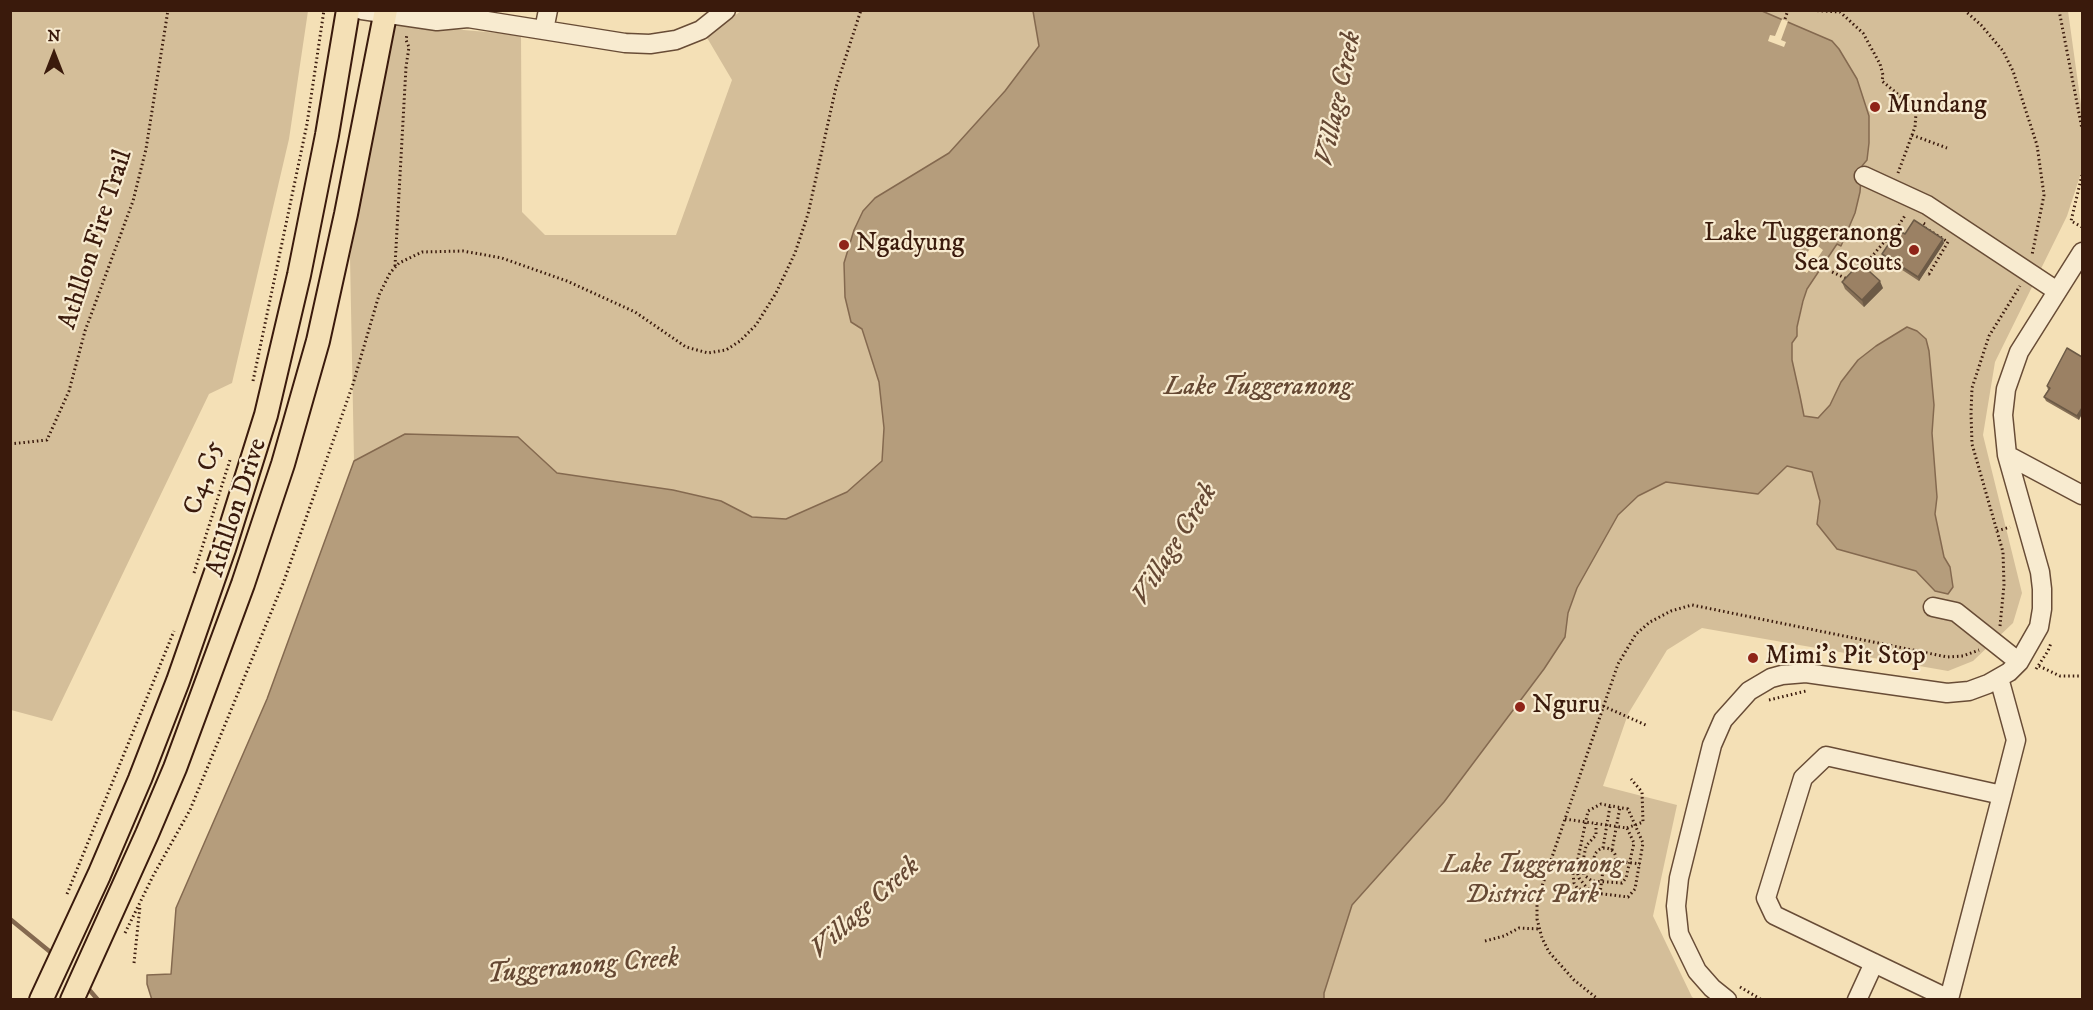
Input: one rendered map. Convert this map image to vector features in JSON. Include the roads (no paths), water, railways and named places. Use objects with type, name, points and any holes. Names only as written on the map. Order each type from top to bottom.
[{"type":"main road","name":"Athllon Drive","points":[[44,994],[126,811],[178,681],[224,549],[266,415],[299,275],[327,135],[348,10]]},
{"type":"main road","name":"Athllon Drive","points":[[72,999],[147,834],[201,702],[283,465],[318,340],[346,214],[385,12]]},
{"type":"street","points":[[362,10],[437,21],[461,14],[625,43],[650,44],[676,40],[701,30],[726,10]]},
{"type":"street","points":[[544,30],[548,10]]},
{"type":"street","points":[[1864,176],[1893,189],[1915,206],[2029,272],[2057,291]]},
{"type":"street","points":[[2027,667],[2039,627],[2042,590],[2040,572],[2007,455],[2003,429],[2006,389],[2019,352],[2082,252]]},
{"type":"street","points":[[2007,455],[2082,495]]},
{"type":"street","points":[[1933,607],[1956,612],[2027,667]]},
{"type":"street","points":[[1731,992],[1712,988],[1697,971],[1679,934],[1676,906],[1679,878],[1712,745],[1723,720],[1731,709],[1749,691],[1770,678],[1782,675],[1806,673],[1947,693],[1969,691],[2027,667]]},
{"type":"street","points":[[1999,678],[2016,740],[2002,795],[1949,999],[1774,915],[1766,898],[1803,778],[1826,756],[2002,795]]},
{"type":"street","points":[[1857,999],[1874,963]]},
{"type":"water","name":"Lake Tuggeranong","points":[[1033,11],[1762,11],[1832,41],[1857,79],[1869,116],[1869,143],[1867,160],[1862,166],[1860,192],[1855,213],[1841,246],[1837,244],[1807,289],[1797,327],[1797,336],[1792,343],[1792,360],[1804,416],[1818,418],[1830,405],[1841,382],[1858,360],[1876,346],[1907,327],[1917,331],[1926,339],[1934,405],[1932,433],[1937,497],[1935,514],[1944,557],[1950,567],[1953,587],[1948,594],[1935,591],[1916,571],[1837,549],[1817,524],[1820,501],[1812,472],[1787,466],[1758,494],[1666,482],[1638,496],[1618,515],[1577,588],[1568,613],[1565,637],[1544,669],[1444,802],[1352,905],[1324,999],[152,1000],[147,975],[171,974],[176,908],[267,699],[354,461],[405,434],[518,437],[557,473],[673,490],[721,501],[752,517],[786,519],[847,492],[882,461],[884,428],[879,382],[862,329],[851,322],[845,297],[844,263],[854,230],[863,211],[875,198],[949,153],[1005,91],[1039,46]]},
{"type":"waterway","name":"Tuggeranong Creek","points":[[10,919],[54,955]]},
{"type":"waterway","name":"Tuggeranong Creek","points":[[86,986],[98,1000]]},
{"type":"place","name":"Mundang","points":[[1875,107]]},
{"type":"place","name":"Ngadyung","points":[[844,245]]},
{"type":"place","name":"Lake Tuggeranong Sea Scouts","points":[[1914,250]]},
{"type":"place","name":"Mimi's Pit Stop","points":[[1753,658]]},
{"type":"place","name":"Nguru","points":[[1520,707]]},
{"type":"water label","name":"Village Creek","points":[[1340,99]]},
{"type":"water label","name":"Village Creek","points":[[1176,545]]},
{"type":"water label","name":"Village Creek","points":[[866,909]]},
{"type":"park label","name":"Lake Tuggeranong District Park","points":[[1532,882]]}]
